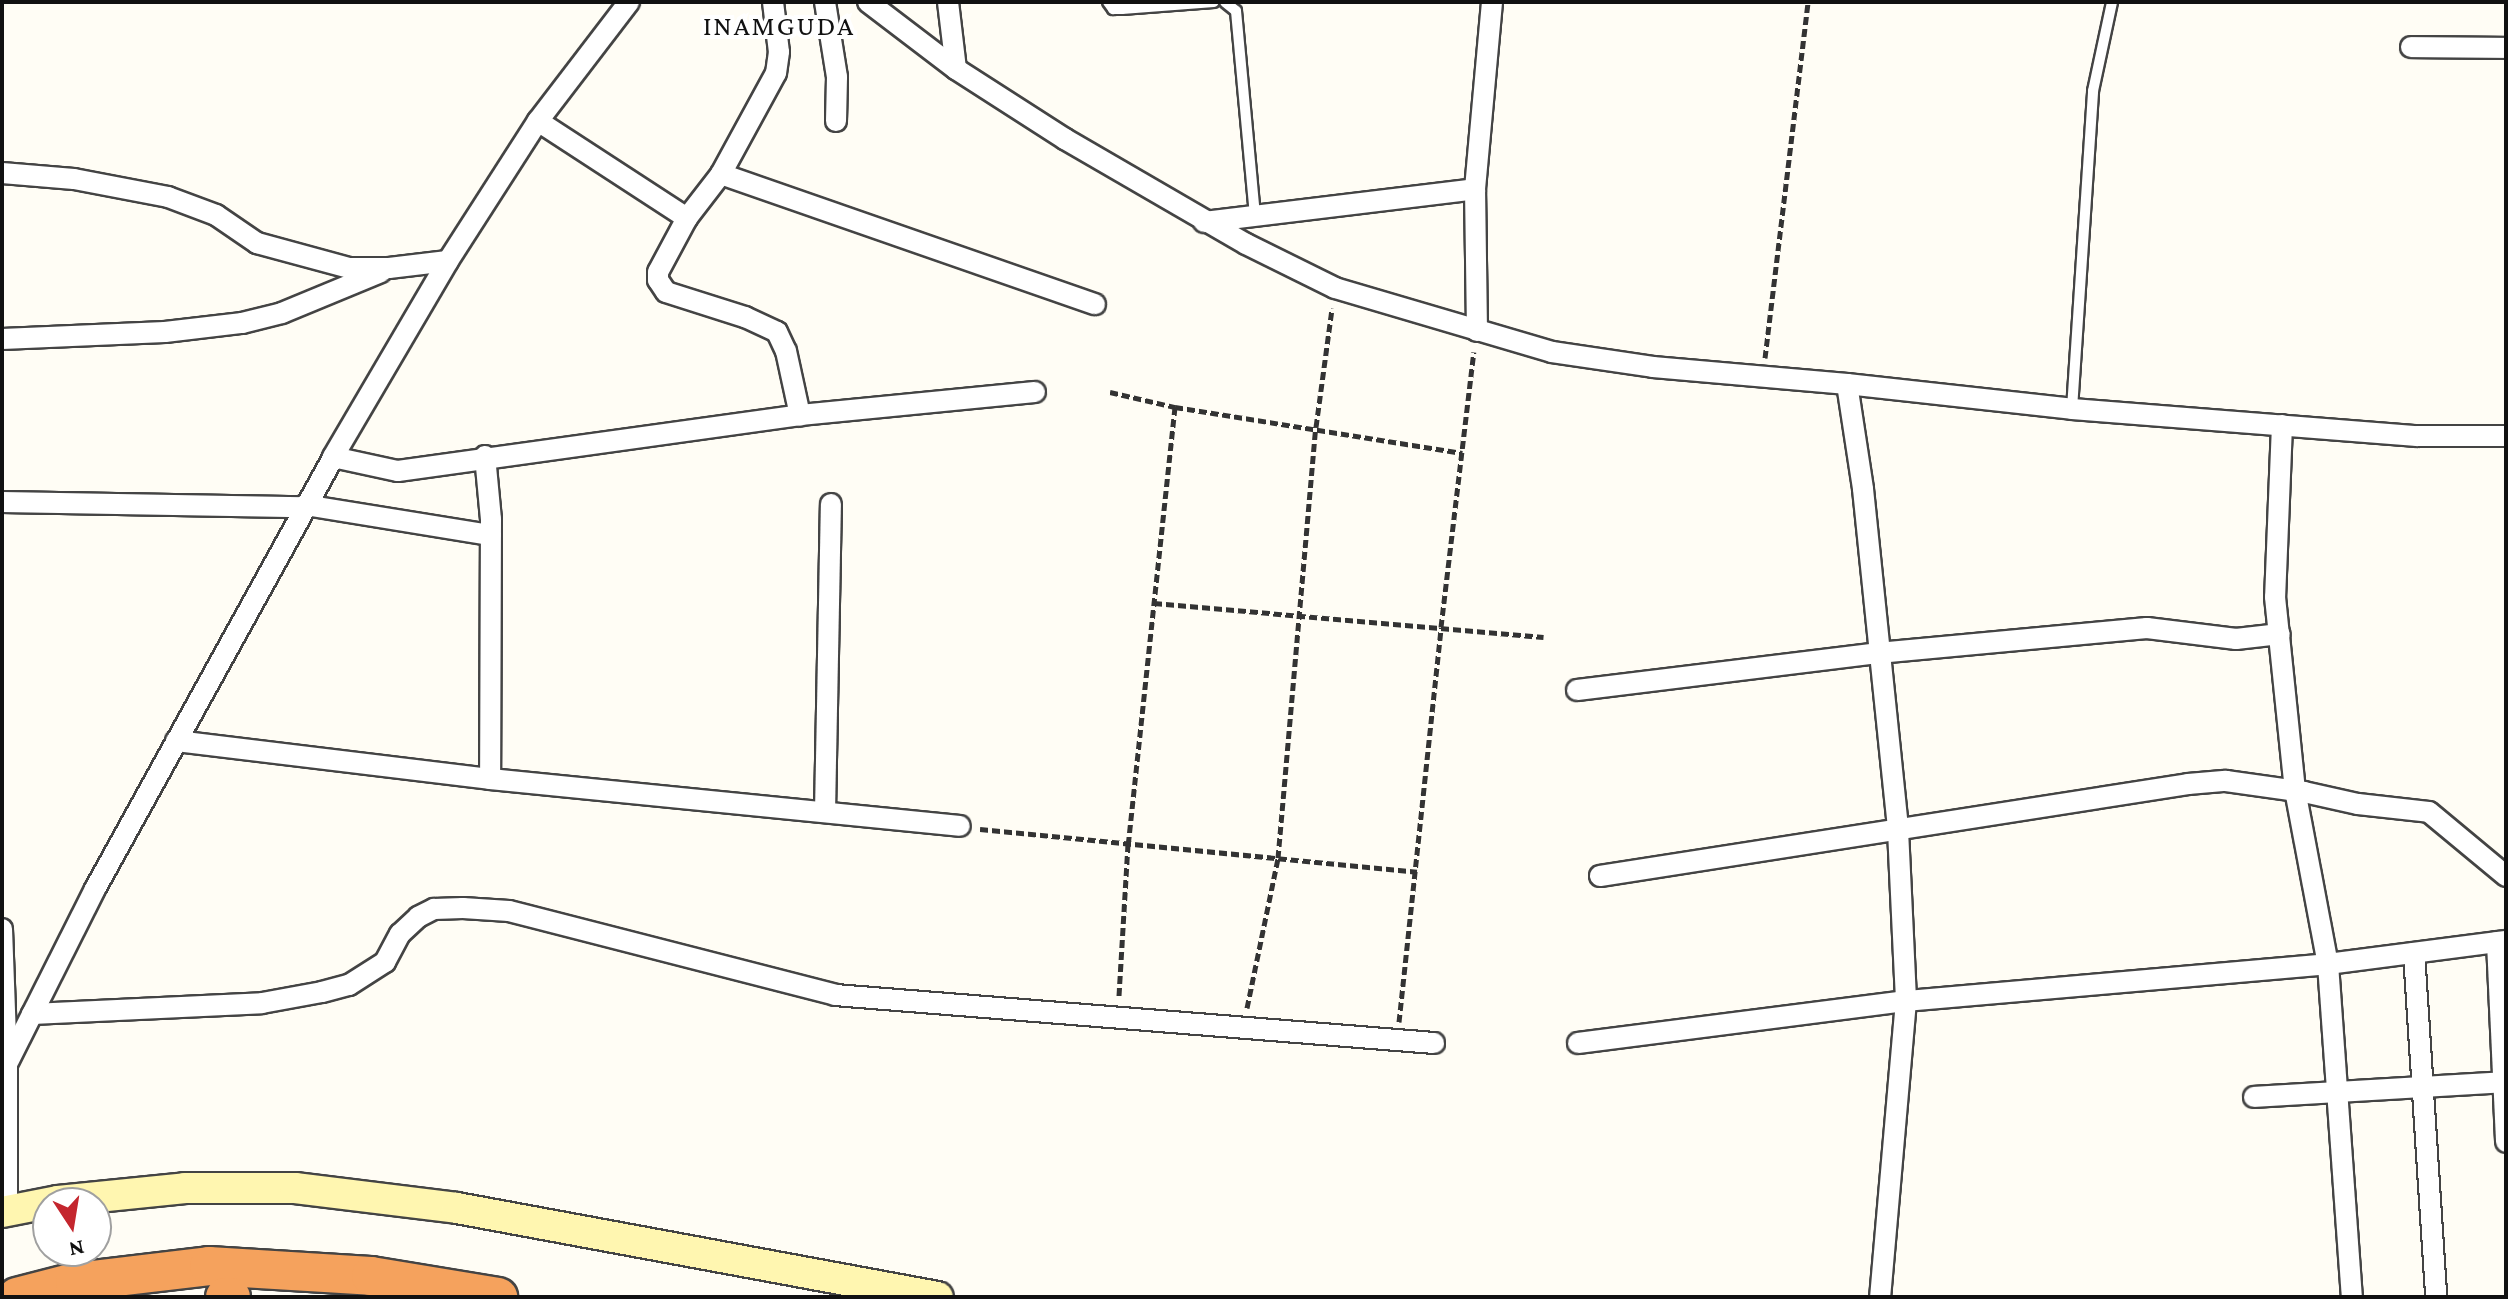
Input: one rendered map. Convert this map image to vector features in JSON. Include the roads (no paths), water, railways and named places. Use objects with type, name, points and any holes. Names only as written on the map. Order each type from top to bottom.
[{"type":"highway","points":[[17,1297],[75,1282],[209,1266],[371,1276],[498,1297]]},
{"type":"highway","points":[[225,1297],[231,1297]]},
{"type":"street","points":[[7,1064],[176,741],[304,506],[448,261],[538,121],[629,2]]},
{"type":"street","points":[[773,2],[779,52],[776,73],[721,174],[687,218],[658,272],[660,287],[764,324],[777,332],[786,351],[800,415]]},
{"type":"street","points":[[825,2],[837,77],[836,121]]},
{"type":"street","points":[[868,2],[956,69],[1204,222],[1335,288],[1552,352],[1653,367],[1847,384],[2072,409],[2417,436],[2506,436]]},
{"type":"street","points":[[948,2],[956,69]]},
{"type":"street","points":[[1477,331],[1475,189],[1492,2]]},
{"type":"street","points":[[2411,47],[2506,48]]},
{"type":"street","points":[[538,121],[687,218]]},
{"type":"street","points":[[2,173],[74,179],[168,197],[216,215],[257,243],[349,268],[389,268],[448,261]]},
{"type":"street","points":[[721,174],[1095,304]]},
{"type":"street","points":[[1204,222],[1475,189]]},
{"type":"street","points":[[2,339],[165,332],[242,323],[282,313],[389,268]]},
{"type":"street","points":[[1847,384],[1863,489],[1898,830],[1906,1001],[1880,1297]]},
{"type":"street","points":[[333,457],[391,471],[800,415],[1035,392]]},
{"type":"street","points":[[2282,425],[2275,597],[2295,790],[2328,964],[2352,1297]]},
{"type":"street","points":[[485,456],[491,535],[490,779]]},
{"type":"street","points":[[2,502],[304,506],[491,535]]},
{"type":"street","points":[[825,812],[831,504]]},
{"type":"street","points":[[1577,690],[1878,653],[2147,628],[2236,639],[2280,634]]},
{"type":"street","points":[[176,741],[490,779],[960,826]]},
{"type":"street","points":[[1600,876],[2188,784],[2226,781],[2295,790],[2347,803],[2429,812],[2506,876]]},
{"type":"street","points":[[32,1014],[262,1003],[322,992],[349,985],[385,962],[400,934],[418,917],[434,909],[463,908],[509,911],[835,995],[1434,1043]]},
{"type":"street","points":[[2,929],[7,1064],[4,1211],[58,1201],[185,1188],[295,1188],[457,1208],[938,1297]]},
{"type":"street","points":[[1578,1043],[1906,1001],[2328,964],[2502,942],[2506,1142]]},
{"type":"street","points":[[2414,953],[2436,1297]]},
{"type":"street","points":[[2254,1097],[2504,1082]]},
{"type":"lane","points":[[1108,2],[1113,9],[1214,2]]},
{"type":"lane","points":[[1225,2],[1236,11],[1255,215]]},
{"type":"lane","points":[[2072,409],[2093,91],[2112,2]]},
{"type":"district","name":"INAMGUDA","points":[[779,26]]}]
